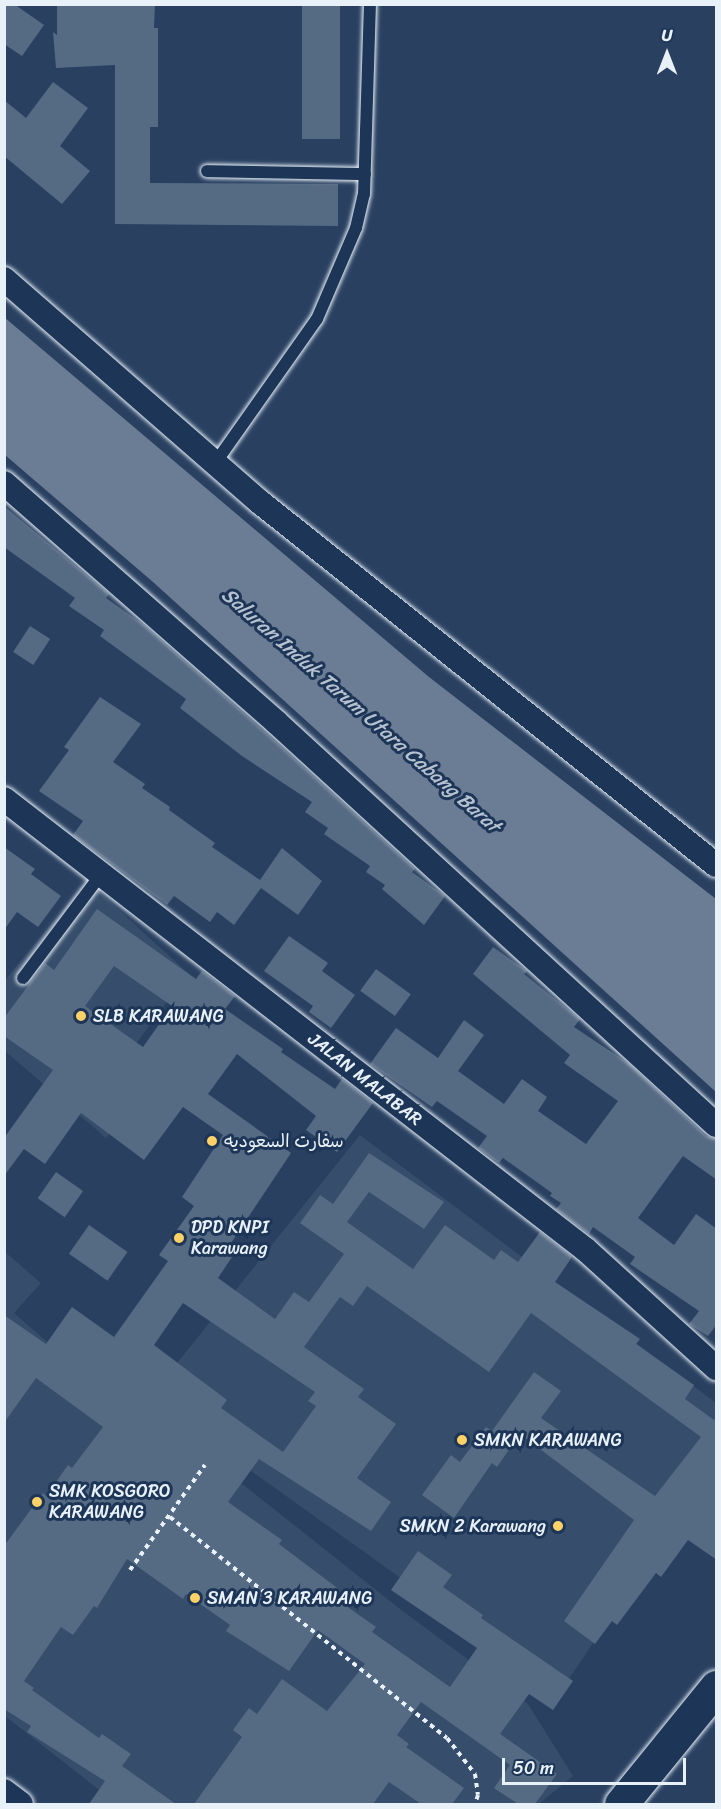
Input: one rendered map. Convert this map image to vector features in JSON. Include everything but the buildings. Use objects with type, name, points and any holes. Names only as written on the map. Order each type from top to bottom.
[{"type":"street","points":[[4,279],[216,462],[423,635],[717,865]]},
{"type":"street","points":[[4,483],[276,722],[717,1125]]},
{"type":"street","name":"JALAN MALABAR","points":[[4,799],[100,876],[586,1250],[717,1368]]},
{"type":"street","points":[[621,1804],[717,1687]]},
{"type":"street","points":[[4,1791],[21,1804]]},
{"type":"lane","points":[[216,462],[317,319],[356,228],[364,174],[370,4]]},
{"type":"lane","points":[[207,171],[364,174]]},
{"type":"lane","points":[[23,978],[100,876]]},
{"type":"path","points":[[129,1570],[170,1517],[205,1465]]},
{"type":"path","points":[[170,1517],[447,1738],[475,1774],[478,1795],[475,1804]]},
{"type":"shaded area","name":"SLB KARAWANG","points":[[87,881],[188,973],[102,1090],[125,1118],[106,1138],[5,1051],[5,980]]},
{"type":"shaded area","name":"SMKN KARAWANG","points":[[360,1135],[716,1403],[716,1477],[704,1479],[560,1692],[149,1398]]},
{"type":"shaded area","name":"SMAN 3 KARAWANG","points":[[4,1251],[41,1283],[14,1313],[135,1418],[153,1413],[400,1609],[528,1704],[573,1776],[539,1804],[117,1804],[5,1716]]},
{"type":"water","name":"Saluran Induk Tarum Utara Cabang Barat","points":[[4,317],[429,677],[716,899],[716,1092],[153,582],[5,455]]},
{"type":"place","name":"SLB KARAWANG","points":[[81,1016]]},
{"type":"place","name":"سفارت السعوديه","points":[[212,1141]]},
{"type":"place","name":"DPD KNPI Karawang","points":[[179,1238]]},
{"type":"place","name":"SMKN KARAWANG","points":[[462,1440]]},
{"type":"place","name":"SMK KOSGORO KARAWANG","points":[[37,1502]]},
{"type":"place","name":"SMKN 2 Karawang","points":[[558,1526]]},
{"type":"place","name":"SMAN 3 KARAWANG","points":[[195,1598]]}]
